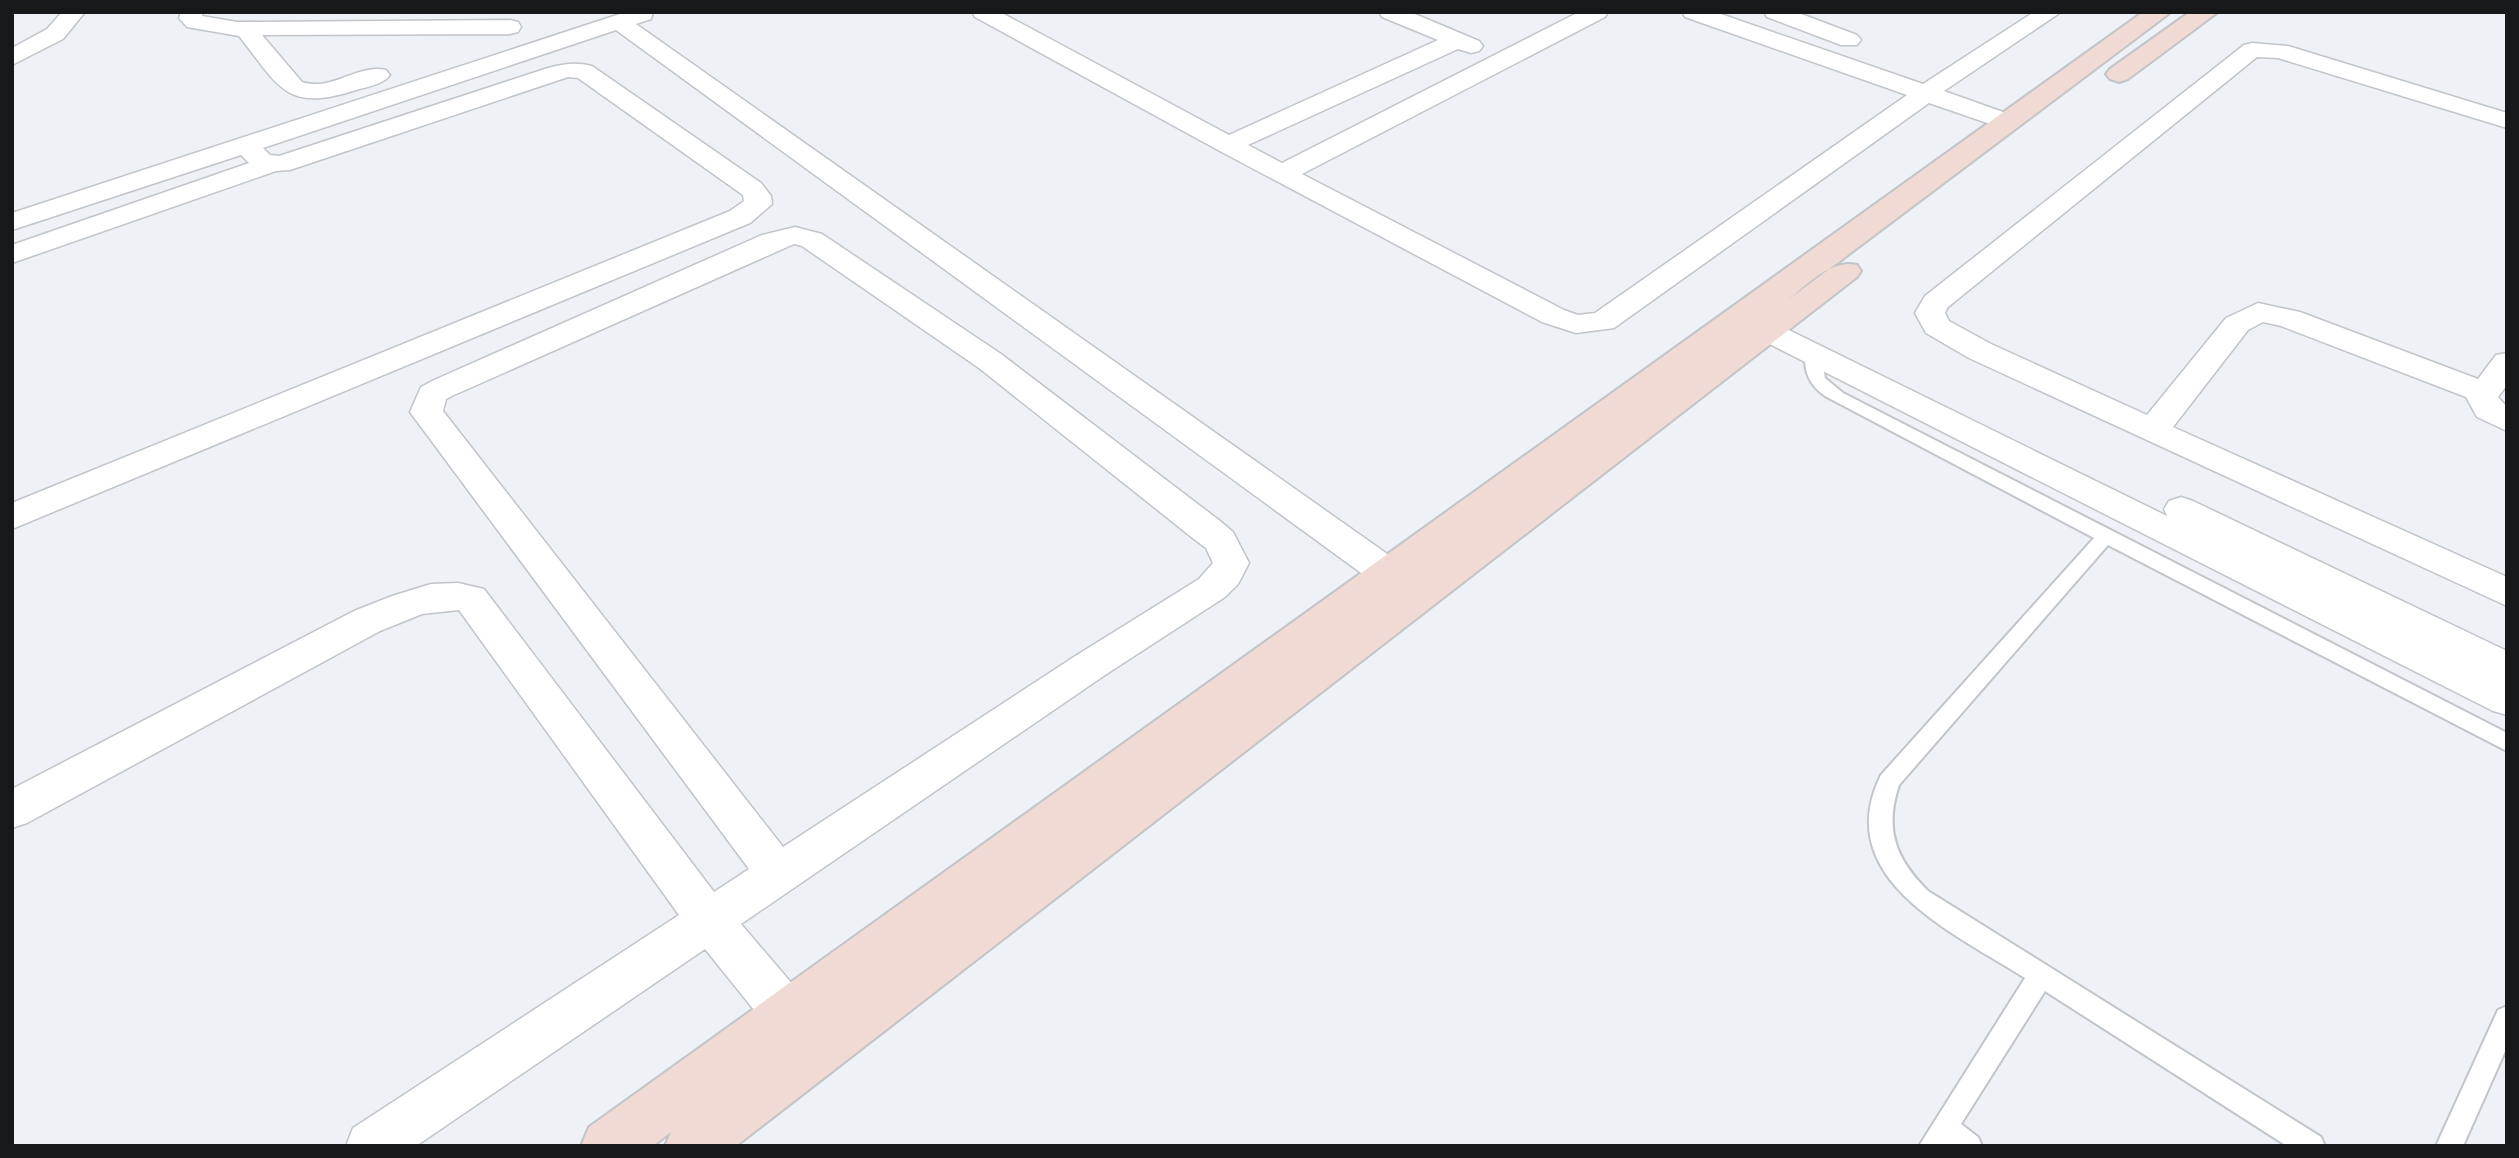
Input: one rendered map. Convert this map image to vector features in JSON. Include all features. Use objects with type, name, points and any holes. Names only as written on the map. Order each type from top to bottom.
[{"type":"street","points":[[12,44],[30,32],[48,12]]},
{"type":"street","points":[[12,58],[55,34],[74,12]]},
{"type":"street","points":[[192,12],[190,18],[195,22],[246,30],[293,87],[310,92],[334,89],[398,69],[346,22]]},
{"type":"street","points":[[239,28],[405,20],[521,29],[619,22],[648,12]]},
{"type":"street","points":[[983,12],[1282,174],[1553,316],[1576,324],[1603,322],[1926,80],[1950,76],[2050,12]]},
{"type":"street","points":[[1390,12],[1505,60]]},
{"type":"street","points":[[1282,174],[1597,12]]},
{"type":"street","points":[[1693,12],[1926,80],[2008,122]]},
{"type":"street","points":[[1775,12],[1875,49]]},
{"type":"street","points":[[692,1146],[1404,585],[1763,317],[2008,122],[2160,12]]},
{"type":"street","points":[[1763,317],[2206,12]]},
{"type":"street","points":[[619,22],[1404,585]]},
{"type":"street","points":[[451,51],[521,29]]},
{"type":"street","points":[[12,222],[245,145],[521,29]]},
{"type":"street","points":[[1227,145],[1458,40]]},
{"type":"street","points":[[2507,121],[2280,51],[2252,50],[1936,302],[1930,313],[1937,327],[1954,338],[2507,593]]},
{"type":"street","points":[[12,255],[269,165],[281,164],[556,72],[577,69],[584,71],[752,189],[757,195],[758,204],[740,217],[12,517]]},
{"type":"street","points":[[245,145],[262,162],[269,165]]},
{"type":"street","points":[[371,1146],[777,873],[1212,588],[1225,575],[1231,563],[1220,541],[990,361],[812,240],[795,235],[772,241],[443,388],[432,394],[426,412],[777,873]]},
{"type":"street","points":[[2152,430],[2237,324],[2258,312],[2289,318],[2485,393]]},
{"type":"street","points":[[1763,317],[1813,354],[2507,700]]},
{"type":"street","points":[[1763,317],[2507,668]]},
{"type":"street","points":[[2507,362],[2482,397],[2488,410],[2507,421]]},
{"type":"street","points":[[608,1146],[788,1015],[1404,585]]},
{"type":"street","points":[[12,810],[367,621],[409,603],[454,594],[471,599],[709,920],[788,1015]]},
{"type":"lane","points":[[1813,354],[1812,368],[1816,381],[1838,397],[2507,743]]},
{"type":"lane","points":[[2106,536],[1889,781],[1881,808],[1885,847],[1895,871],[1920,898],[2312,1146]]},
{"type":"lane","points":[[1969,1146],[1938,1136],[2041,975]]},
{"type":"lane","points":[[2449,1146],[2500,1054],[2507,1018]]}]
